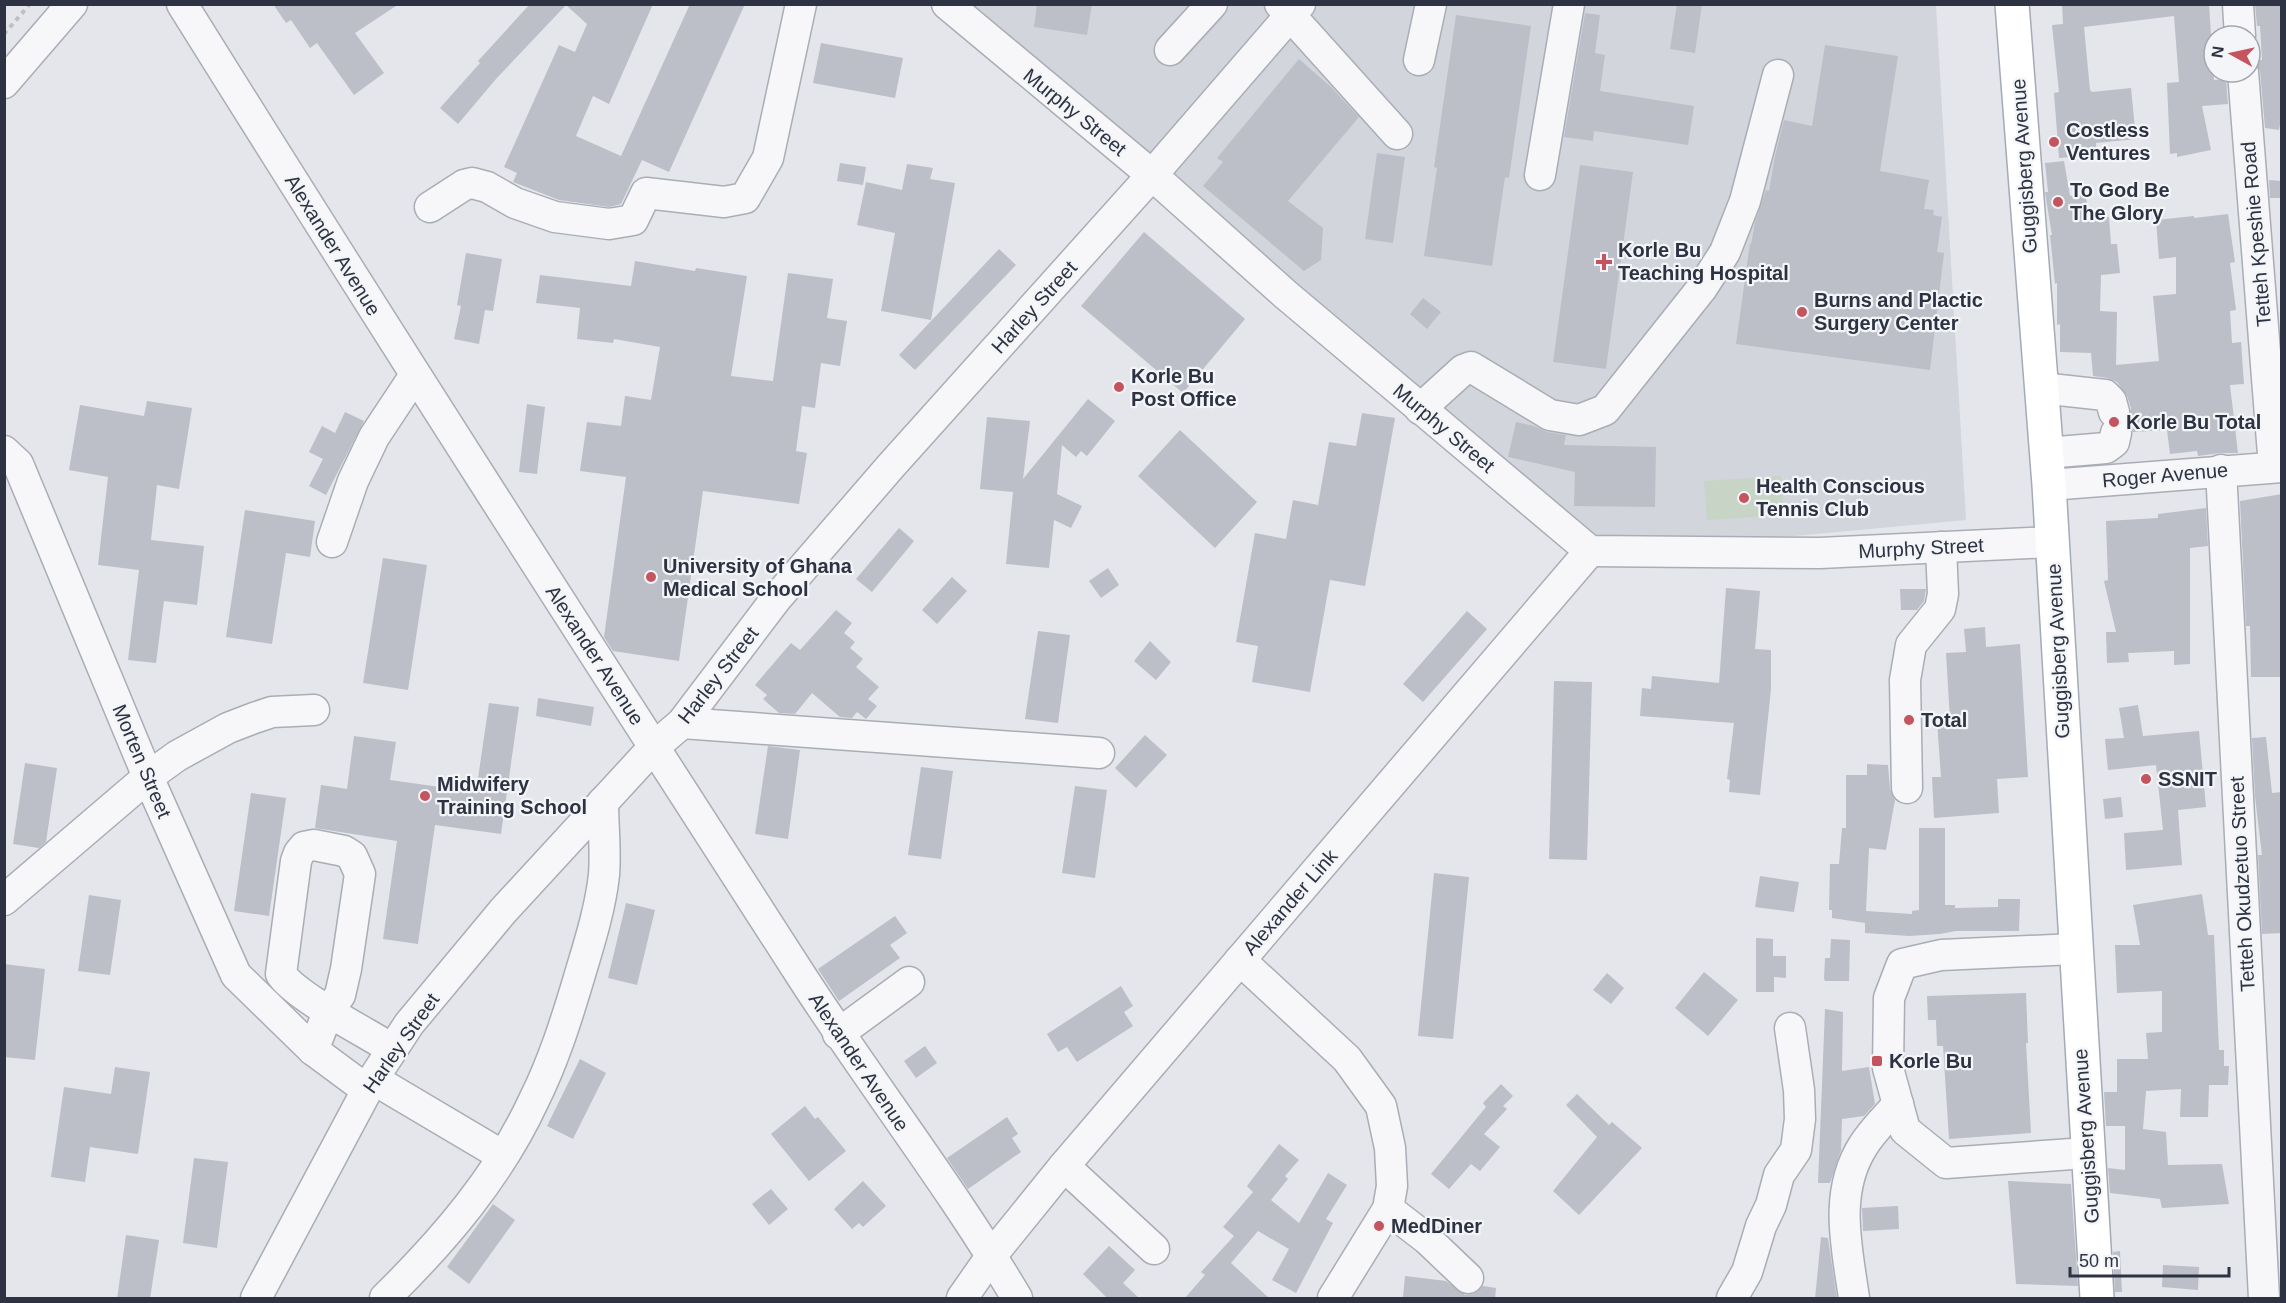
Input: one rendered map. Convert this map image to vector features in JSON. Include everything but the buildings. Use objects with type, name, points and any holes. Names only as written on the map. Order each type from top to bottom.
[{"type":"main road","name":"Guggisberg Avenue","points":[[2012,4],[2052,542],[2086,1153],[2097,1299]]},
{"type":"street","points":[[4,82],[72,4]]},
{"type":"street","name":"Alexander Avenue","points":[[182,4],[415,375],[838,1034],[992,1255],[1017,1299]]},
{"type":"street","points":[[430,207],[464,185],[472,183],[487,187],[514,203],[555,217],[609,224],[633,220],[646,193],[724,202],[745,198],[768,158],[801,4]]},
{"type":"street","name":"Murphy Street","points":[[946,4],[1152,175],[1285,294],[1590,551],[1820,553],[2052,542]]},
{"type":"street","points":[[1170,50],[1212,4]]},
{"type":"street","points":[[1419,60],[1431,4]]},
{"type":"street","points":[[1540,175],[1569,4]]},
{"type":"street","points":[[2238,4],[2239,24]]},
{"type":"street","points":[[1291,8],[1397,134]]},
{"type":"street","name":"Harley Street","points":[[256,1299],[370,1084],[410,1024],[503,911],[654,747],[682,723],[776,599],[890,467],[1152,175],[1291,8]]},
{"type":"street","points":[[1420,409],[1463,370],[1471,367],[1550,415],[1579,420],[1605,410],[1702,288],[1725,252],[1745,201],[1778,75]]},
{"type":"street","name":"Tetteh Kpeshie Road","points":[[2244,84],[2278,467]]},
{"type":"street","points":[[332,542],[353,481],[374,437],[415,375]]},
{"type":"street","points":[[2041,388],[2105,396],[2111,401],[2115,422],[2114,441],[2106,448],[2047,469]]},
{"type":"street","name":"Morten Street","points":[[4,451],[18,464],[148,777],[236,975],[313,1050],[370,1084],[503,1156]]},
{"type":"street","name":"Roger Avenue","points":[[2047,469],[2221,470],[2278,467]]},
{"type":"street","name":"Tetteh Okudzetuo Street","points":[[2221,470],[2264,1299]]},
{"type":"street","points":[[1907,788],[1905,680],[1911,645],[1940,609],[1943,594],[1941,547]]},
{"type":"street","name":"Alexander Link","points":[[962,1299],[992,1255],[1064,1166],[1590,551]]},
{"type":"street","points":[[4,900],[148,777],[177,756],[228,728],[272,712],[314,710]]},
{"type":"street","points":[[682,723],[1099,753]]},
{"type":"street","points":[[385,1299],[466,1210],[503,1156],[534,1100],[563,1031],[590,940],[604,875],[603,802]]},
{"type":"street","points":[[313,1050],[329,1010],[340,995],[360,874],[352,856],[344,851],[315,845],[304,848],[296,861],[281,974],[287,983],[329,1010],[392,1049]]},
{"type":"street","points":[[2074,949],[1941,956],[1902,964],[1889,998],[1888,1068],[1905,1130],[1946,1163],[2086,1153]]},
{"type":"street","points":[[1240,960],[1347,1059],[1381,1106],[1390,1148],[1392,1186],[1388,1209],[1333,1299]]},
{"type":"street","points":[[838,1034],[909,982]]},
{"type":"street","points":[[1732,1299],[1747,1272],[1761,1226],[1771,1205],[1779,1175],[1796,1150],[1800,1119],[1799,1090],[1790,1028]]},
{"type":"street","points":[[1854,1299],[1843,1217],[1848,1177],[1863,1146],[1898,1104]]},
{"type":"street","points":[[1064,1166],[1154,1249]]},
{"type":"street","points":[[1388,1209],[1427,1239],[1468,1278]]},
{"type":"path","points":[[4,34],[30,4]]},
{"type":"shaded area","name":"Korle Bu Teaching Hospital","points":[[971,5],[1936,5],[1966,520],[1621,552],[1561,535]]},
{"type":"green space","name":"Health Conscious Tennis Club","points":[[1781,476],[1784,515],[1707,520],[1704,481]]},
{"type":"place","name":"Costless Ventures","points":[[2054,142]]},
{"type":"place","name":"To God Be The Glory","points":[[2058,202]]},
{"type":"place","name":"Korle Bu Teaching Hospital","points":[[1604,262]]},
{"type":"place","name":"Burns and Plactic Surgery Center","points":[[1802,312]]},
{"type":"place","name":"Korle Bu Post Office","points":[[1119,387]]},
{"type":"place","name":"Korle Bu Total","points":[[2114,422]]},
{"type":"place","name":"Health Conscious Tennis Club","points":[[1744,498]]},
{"type":"place","name":"University of Ghana Medical School","points":[[651,577]]},
{"type":"place","name":"Total","points":[[1909,720]]},
{"type":"place","name":"SSNIT","points":[[2146,779]]},
{"type":"place","name":"Midwifery Training School","points":[[425,796]]},
{"type":"place","name":"Korle Bu","points":[[1877,1061]]},
{"type":"place","name":"MedDiner","points":[[1379,1226]]}]
